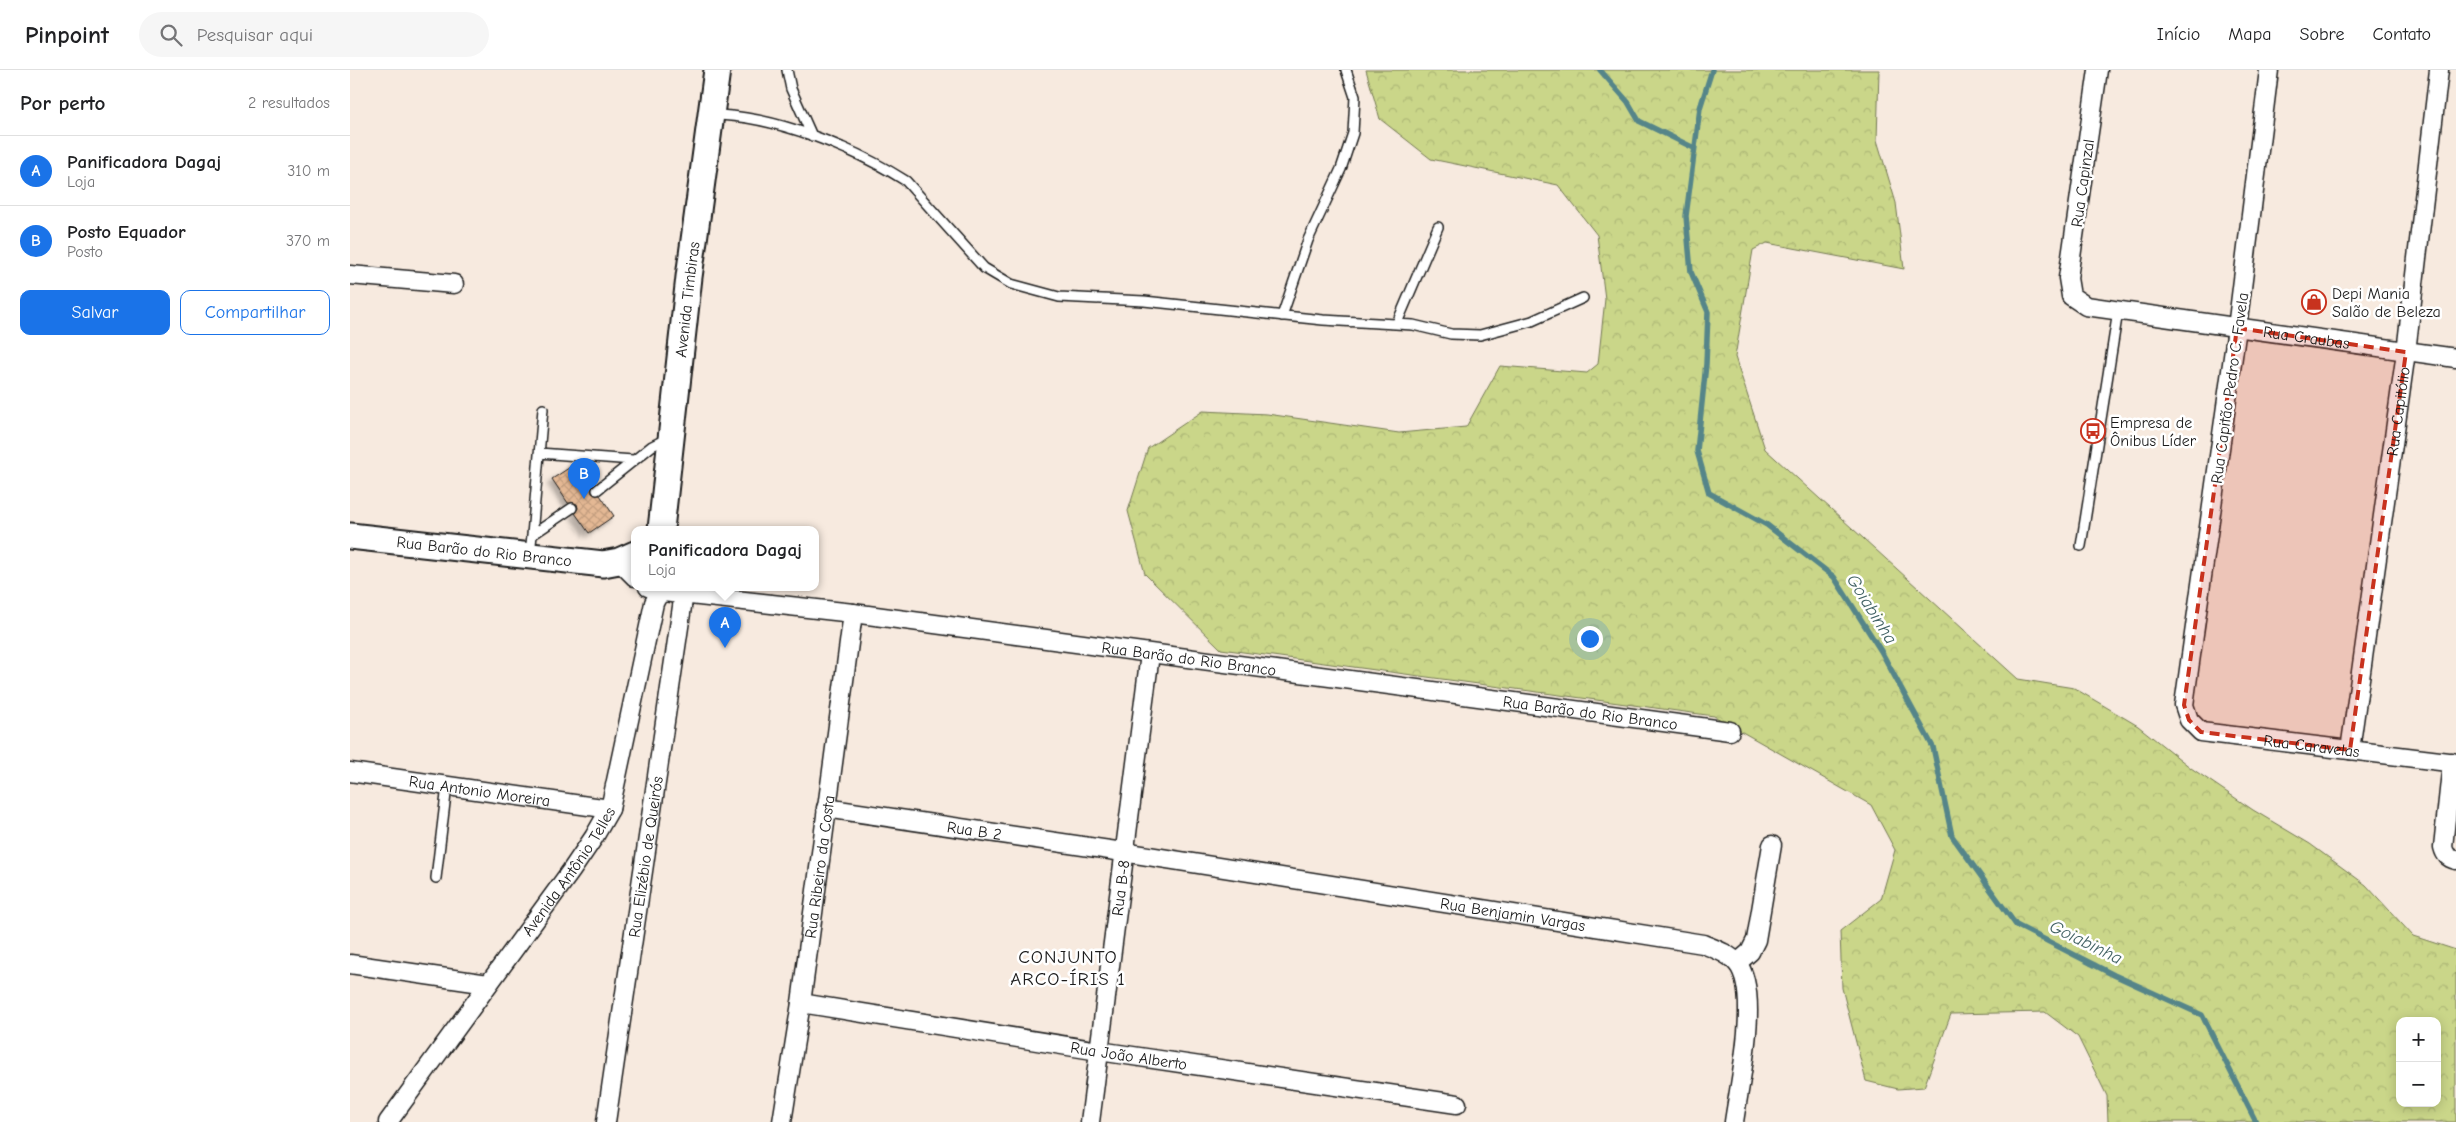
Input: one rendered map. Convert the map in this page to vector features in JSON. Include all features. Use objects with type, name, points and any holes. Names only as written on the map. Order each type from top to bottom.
[{"type":"street","name":"Avenida Timbiras","points":[[661,526],[690,277],[717,70]]},
{"type":"street","name":"Rua Capinzal","points":[[2071,296],[2068,278],[2098,70]]},
{"type":"street","name":"Rua Capitão Pedro C. Favela","points":[[2184,704],[2237,328],[2269,70]]},
{"type":"street","name":"Rua Capitólio","points":[[2350,750],[2406,352],[2439,70]]},
{"type":"street","points":[[350,275],[454,284]]},
{"type":"street","name":"Rua Craubas","points":[[2071,296],[2086,306],[2456,358]]},
{"type":"street","name":"Rua Barão do Rio Branco","points":[[350,536],[531,546],[603,564],[630,564]]},
{"type":"street","name":"Avenida Antônio Telles","points":[[388,1122],[571,871],[610,809],[654,603],[665,591]]},
{"type":"street","name":"Rua Elizébio de Queirós","points":[[606,1122],[666,591]]},
{"type":"street","name":"Rua Barão do Rio Branco","points":[[674,591],[853,612],[1150,654],[1730,731]]},
{"type":"street","name":"Rua Ribeiro da Costa","points":[[782,1122],[801,1004],[853,612]]},
{"type":"street","name":"Rua B-8","points":[[1090,1122],[1123,852],[1150,654]]},
{"type":"street","name":"Rua Caravelas","points":[[2184,704],[2189,720],[2201,732],[2454,763]]},
{"type":"street","points":[[2454,763],[2443,847],[2444,854],[2448,858],[2456,860]]},
{"type":"street","name":"Rua Antonio Moreira","points":[[350,772],[610,809]]},
{"type":"street","name":"Rua B 2","points":[[826,808],[1123,852]]},
{"type":"street","points":[[1734,1122],[1749,1006],[1747,982],[1737,963],[1750,952],[1756,940],[1772,845]]},
{"type":"street","name":"Rua Benjamin Vargas","points":[[1123,852],[1703,944],[1723,952],[1737,963]]},
{"type":"street","points":[[350,964],[488,984]]},
{"type":"street","name":"Rua João Alberto","points":[[801,1004],[1099,1051],[1457,1104]]},
{"type":"lane","points":[[787,70],[791,89],[812,136]]},
{"type":"lane","points":[[1282,316],[1308,240],[1341,170],[1353,133],[1355,97],[1346,70]]},
{"type":"lane","points":[[711,115],[766,121],[812,136],[893,173],[906,182],[984,268],[1011,284],[1058,297],[1144,302],[1282,316],[1397,324],[1451,334],[1480,335],[1532,321],[1583,298]]},
{"type":"lane","points":[[1397,324],[1438,227]]},
{"type":"lane","points":[[2081,546],[2118,311]]},
{"type":"lane","points":[[531,546],[543,410]]},
{"type":"lane","points":[[596,490],[652,446],[672,436]]},
{"type":"lane","points":[[539,454],[633,460]]},
{"type":"lane","points":[[531,546],[572,508]]},
{"type":"lane","points":[[436,878],[447,786]]},
{"type":"highlighted area","points":[[2237,328],[2406,352],[2350,750],[2201,732],[2189,720],[2184,705]]},
{"type":"green space","points":[[1366,70],[1879,70],[1877,140],[1896,203],[1904,269],[1767,243],[1753,250],[1735,357],[1765,449],[2018,679],[2074,688],[2138,726],[2191,768],[2253,810],[2310,844],[2366,885],[2413,936],[2456,950],[2456,1122],[2108,1122],[2107,1096],[2078,1037],[2045,1012],[1951,1014],[1924,1087],[1898,1089],[1866,1081],[1842,988],[1840,931],[1881,899],[1895,850],[1871,805],[1714,716],[1221,649],[1145,574],[1128,511],[1148,448],[1203,411],[1267,414],[1399,433],[1466,427],[1500,366],[1587,373],[1598,364],[1605,299],[1597,235],[1558,185],[1431,159],[1380,119]]},
{"type":"building","points":[[578,462],[593,485],[592,493],[600,495],[614,516],[589,533],[575,513],[578,508],[577,504],[568,503],[552,479]]},
{"type":"waterway","name":"Goiabinha","points":[[1600,70],[1628,102],[1639,121],[1694,148]]},
{"type":"waterway","name":"Goiabinha","points":[[1712,70],[1700,108],[1686,216],[1691,272],[1708,312],[1706,364],[1697,451],[1709,493],[1767,525],[1834,577],[1881,651],[1933,747],[1952,836],[2016,925],[2114,975],[2202,1015],[2256,1122]]},
{"type":"place","name":"Depi Mania Salão de Beleza","points":[[2314,302]]},
{"type":"place","name":"Empresa de Ônibus Líder","points":[[2093,431]]},
{"type":"place","name":"Posto Equador","points":[[584,499]]},
{"type":"place","name":"Panificadora Dagaj","points":[[725,648]]},
{"type":"district","name":"CONJUNTO ARCO-ÍRIS 1","points":[[1068,967]]}]
